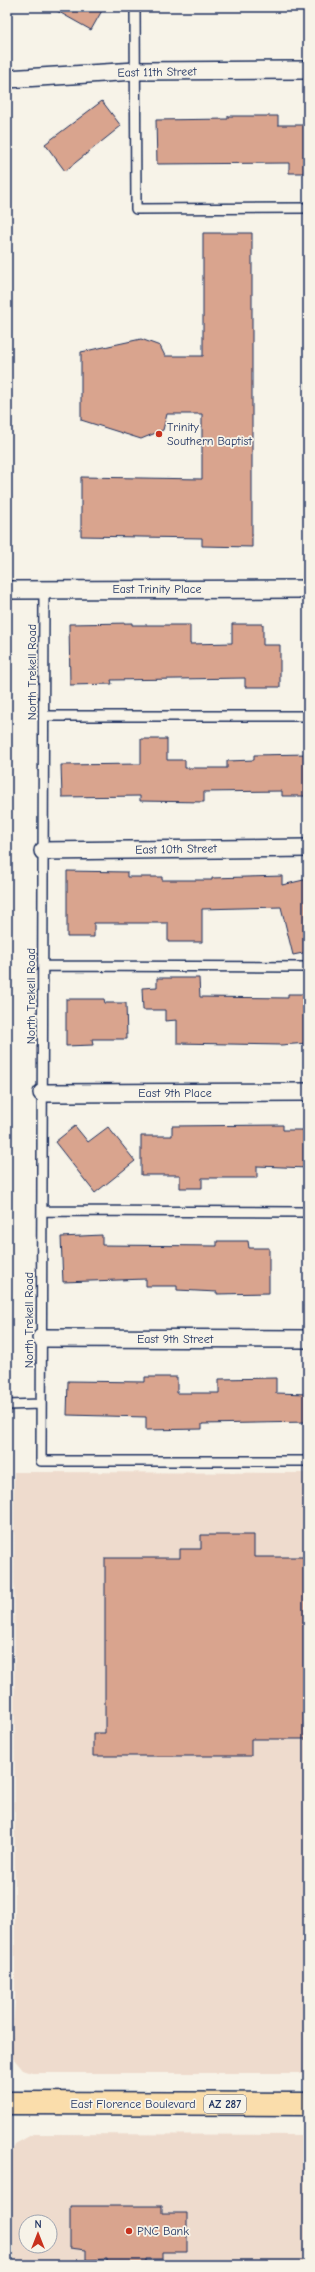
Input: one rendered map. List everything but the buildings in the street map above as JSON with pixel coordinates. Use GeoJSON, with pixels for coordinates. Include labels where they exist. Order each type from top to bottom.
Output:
{"type":"FeatureCollection","features":[{"type":"Feature","properties":{"kind":"main road","name":"East Florence Boulevard"},"geometry":{"type":"LineString","coordinates":[[7,2103],[308,2104]]}},
{"type":"Feature","properties":{"kind":"street","name":"East 11th Street"},"geometry":{"type":"LineString","coordinates":[[7,79],[136,71],[308,70]]}},
{"type":"Feature","properties":{"kind":"street","name":"East Trinity Place"},"geometry":{"type":"LineString","coordinates":[[7,590],[308,589]]}},
{"type":"Feature","properties":{"kind":"street","name":"East 10th Street"},"geometry":{"type":"LineString","coordinates":[[43,851],[308,848]]}},
{"type":"Feature","properties":{"kind":"street","name":"East 9th Place"},"geometry":{"type":"LineString","coordinates":[[42,1093],[308,1092]]}},
{"type":"Feature","properties":{"kind":"street","name":"East 9th Street"},"geometry":{"type":"LineString","coordinates":[[41,1338],[308,1339]]}},
{"type":"Feature","properties":{"kind":"lane"},"geometry":{"type":"LineString","coordinates":[[136,7],[136,209],[308,208]]}},
{"type":"Feature","properties":{"kind":"lane","name":"North Trekell Road"},"geometry":{"type":"LineString","coordinates":[[44,589],[40,1461],[308,1461]]}},
{"type":"Feature","properties":{"kind":"lane"},"geometry":{"type":"LineString","coordinates":[[44,716],[308,716]]}},
{"type":"Feature","properties":{"kind":"lane"},"geometry":{"type":"LineString","coordinates":[[43,966],[308,967]]}},
{"type":"Feature","properties":{"kind":"lane"},"geometry":{"type":"LineString","coordinates":[[42,1212],[308,1212]]}},
{"type":"Feature","properties":{"kind":"lane"},"geometry":{"type":"LineString","coordinates":[[7,1405],[41,1404]]}},
{"type":"Feature","properties":{"kind":"shaded area"},"geometry":{"type":"Polygon","coordinates":[[[14,1472],[308,1473],[308,2073],[32,2073],[23,2070],[13,2058],[11,2050],[15,2002],[14,1472]]]}},
{"type":"Feature","properties":{"kind":"shaded area"},"geometry":{"type":"Polygon","coordinates":[[[33,2134],[308,2135],[308,2265],[7,2265],[11,2155],[15,2144],[33,2134]]]}},
{"type":"Feature","properties":{"kind":"green space"},"geometry":{"type":"Polygon","coordinates":[[[308,207],[308,564],[307,523],[308,207]]]}},
{"type":"Feature","properties":{"kind":"place","name":"Trinity Southern Baptist"},"geometry":{"type":"Point","coordinates":[159,434]}},
{"type":"Feature","properties":{"kind":"place","name":"PNC Bank"},"geometry":{"type":"Point","coordinates":[129,2231]}}]}
